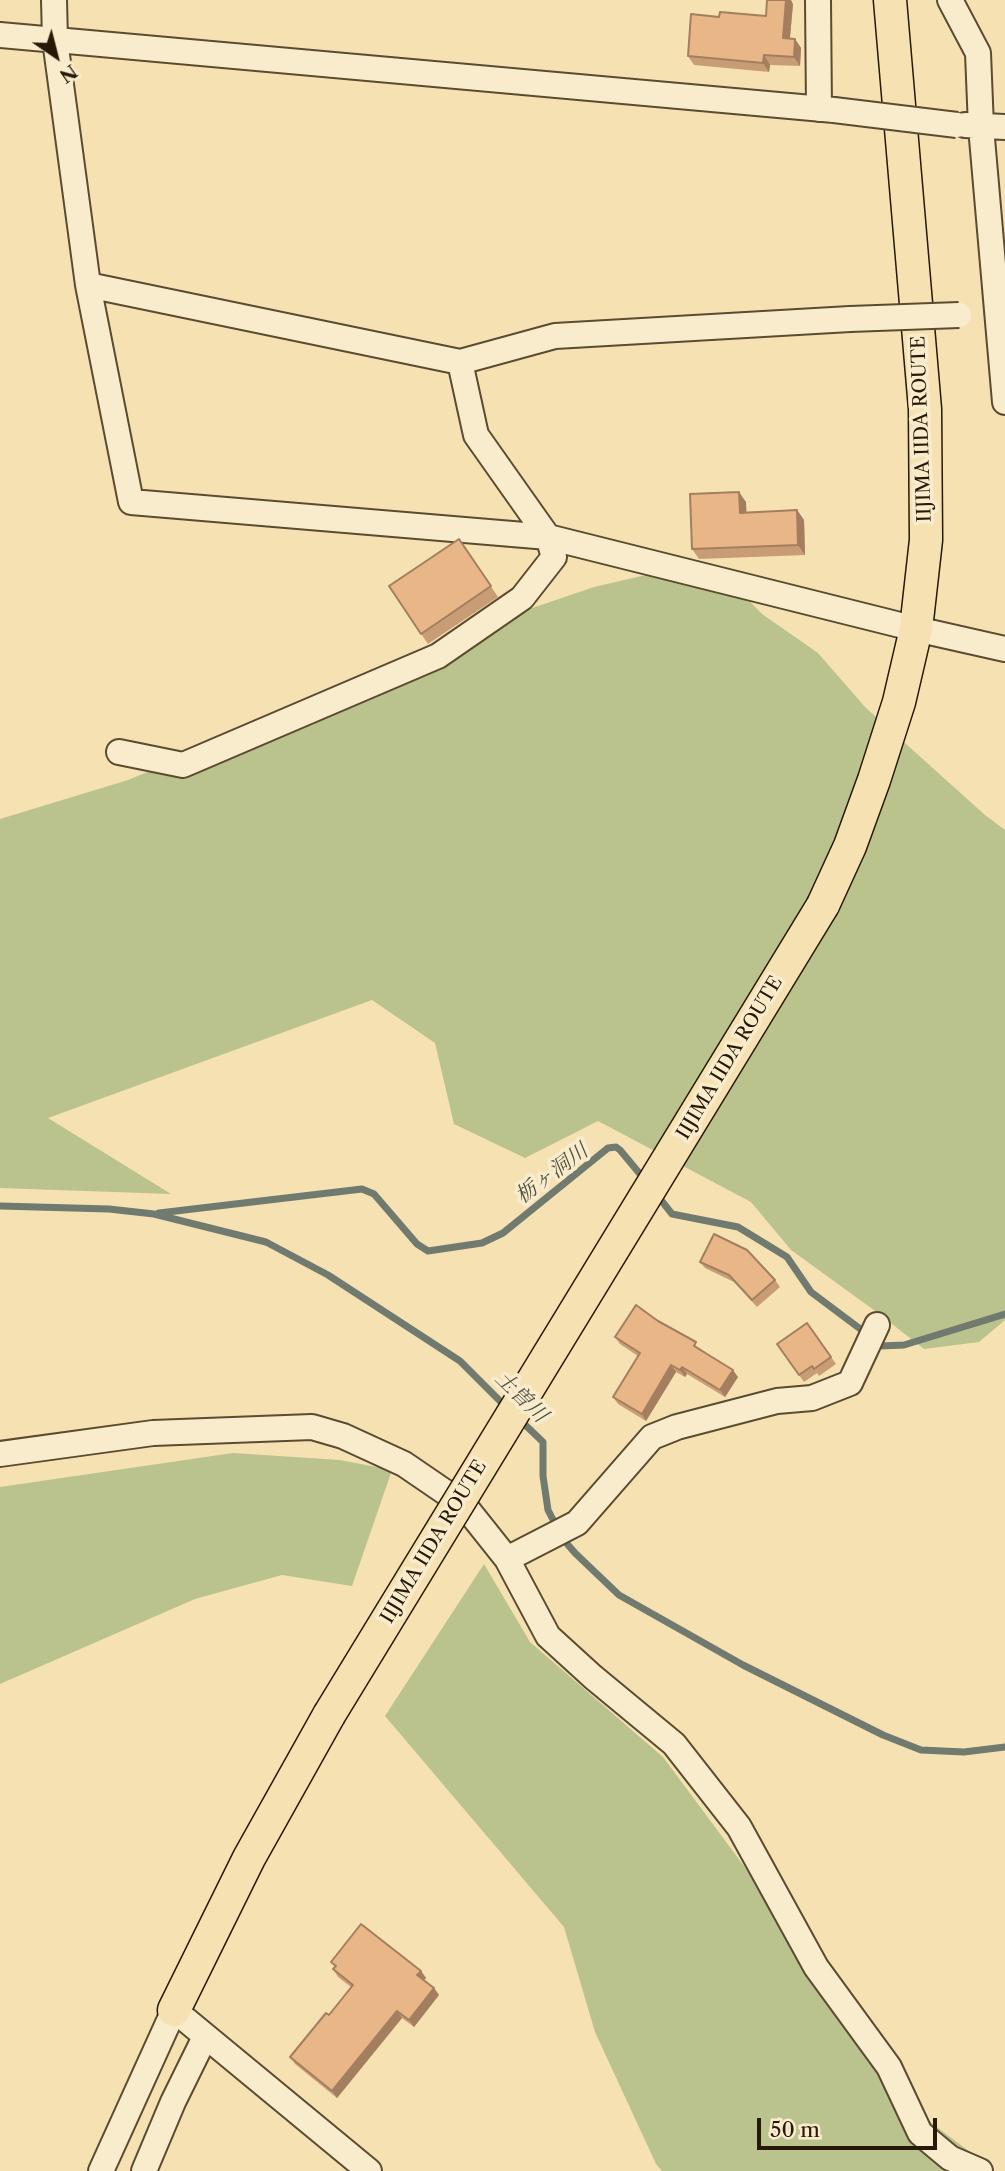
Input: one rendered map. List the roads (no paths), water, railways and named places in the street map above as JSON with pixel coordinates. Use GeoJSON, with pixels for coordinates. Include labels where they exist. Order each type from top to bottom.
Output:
{"type":"FeatureCollection","features":[{"type":"Feature","properties":{"kind":"main road","name":"IIJIMA IIDA ROUTE"},"geometry":{"type":"LineString","coordinates":[[174,2010],[249,1858],[328,1715],[823,905],[850,846],[874,780],[899,702],[916,629],[926,540],[925,409],[890,0]]}},
{"type":"Feature","properties":{"kind":"street"},"geometry":{"type":"LineString","coordinates":[[54,0],[55,40],[88,285],[131,502],[548,537],[1005,649]]}},
{"type":"Feature","properties":{"kind":"street"},"geometry":{"type":"LineString","coordinates":[[818,0],[827,110]]}},
{"type":"Feature","properties":{"kind":"street"},"geometry":{"type":"LineString","coordinates":[[950,0],[978,53],[981,126],[1005,401]]}},
{"type":"Feature","properties":{"kind":"street"},"geometry":{"type":"LineString","coordinates":[[0,34],[981,126]]}},
{"type":"Feature","properties":{"kind":"street"},"geometry":{"type":"LineString","coordinates":[[88,285],[460,362],[555,336],[850,319],[997,314]]}},
{"type":"Feature","properties":{"kind":"street"},"geometry":{"type":"LineString","coordinates":[[119,751],[183,765],[438,656],[522,598],[554,557],[548,537],[476,435],[460,362]]}},
{"type":"Feature","properties":{"kind":"street"},"geometry":{"type":"LineString","coordinates":[[507,1559],[578,1522],[652,1437],[677,1427],[777,1401],[812,1398],[850,1383],[873,1334]]}},
{"type":"Feature","properties":{"kind":"street"},"geometry":{"type":"LineString","coordinates":[[0,1454],[153,1433],[312,1427],[343,1436],[404,1464],[464,1505],[507,1559],[548,1636],[674,1744],[739,1827],[816,1967],[889,2067],[920,2133],[950,2158],[980,2171]]}},
{"type":"Feature","properties":{"kind":"street"},"geometry":{"type":"LineString","coordinates":[[101,2171],[174,2010],[369,2171]]}},
{"type":"Feature","properties":{"kind":"street"},"geometry":{"type":"LineString","coordinates":[[144,2171],[173,2102],[205,2037]]}},
{"type":"Feature","properties":{"kind":"waterway","name":"栃ヶ洞川"},"geometry":{"type":"LineString","coordinates":[[159,1213],[362,1189],[374,1194],[417,1244],[428,1251],[482,1243],[503,1233],[608,1148],[616,1147],[620,1150],[645,1180]]}},
{"type":"Feature","properties":{"kind":"waterway","name":"栃ヶ洞川"},"geometry":{"type":"LineString","coordinates":[[657,1195],[672,1214],[738,1227],[787,1257],[811,1292],[867,1334]]}},
{"type":"Feature","properties":{"kind":"waterway","name":"土曽川"},"geometry":{"type":"LineString","coordinates":[[0,1206],[109,1209],[154,1214],[266,1242],[328,1275],[460,1361],[506,1407]]}},
{"type":"Feature","properties":{"kind":"waterway","name":"栃ヶ洞川"},"geometry":{"type":"LineString","coordinates":[[875,1342],[880,1346],[904,1345],[1005,1314]]}},
{"type":"Feature","properties":{"kind":"waterway","name":"土曽川"},"geometry":{"type":"LineString","coordinates":[[520,1420],[543,1442],[543,1476],[548,1510],[563,1539],[619,1595],[743,1665],[883,1735],[921,1750],[964,1752],[1005,1747]]}}]}
